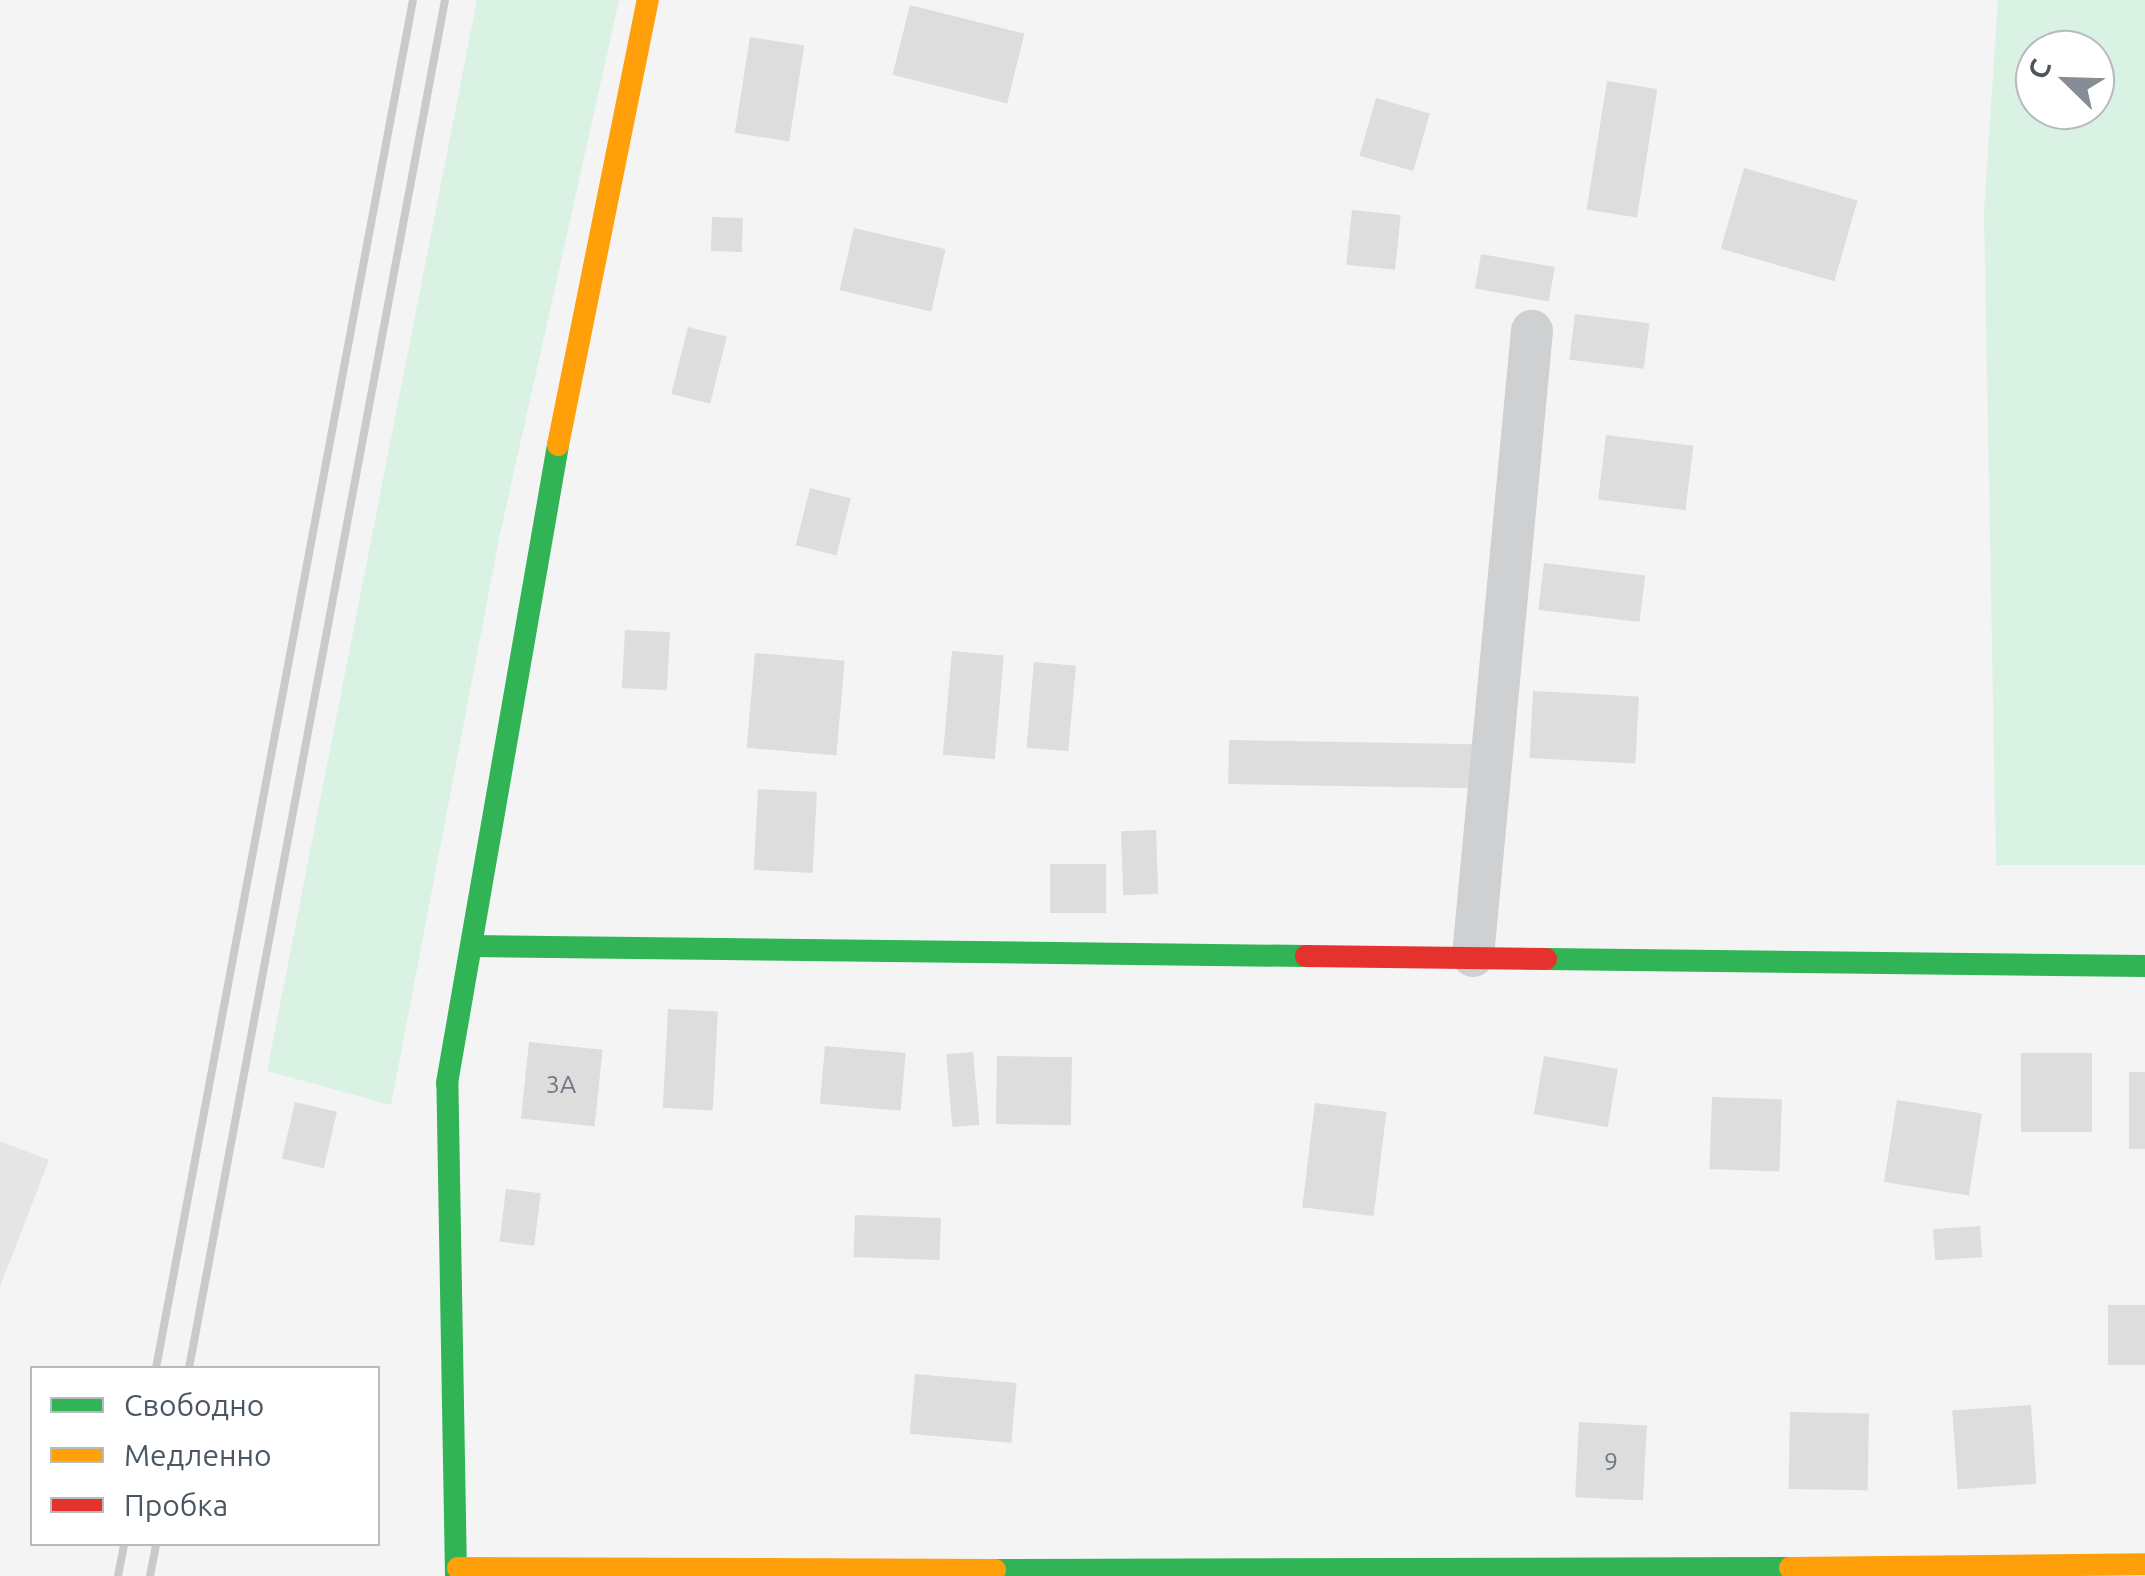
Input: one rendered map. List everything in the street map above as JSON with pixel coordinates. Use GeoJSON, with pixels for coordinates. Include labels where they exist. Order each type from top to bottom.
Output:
{"type":"FeatureCollection","features":[{"type":"Feature","properties":{"kind":"street"},"geometry":{"type":"LineString","coordinates":[[648,0],[563,415],[447,1083],[457,1572],[1390,1572],[2145,1564]]}},
{"type":"Feature","properties":{"kind":"street"},"geometry":{"type":"LineString","coordinates":[[1473,956],[1532,331]]}},
{"type":"Feature","properties":{"kind":"street"},"geometry":{"type":"LineString","coordinates":[[472,946],[2145,966]]}},
{"type":"Feature","properties":{"kind":"shaded area"},"geometry":{"type":"Polygon","coordinates":[[[0,1141],[49,1160],[0,1287],[0,1141]]]}},
{"type":"Feature","properties":{"kind":"green space"},"geometry":{"type":"Polygon","coordinates":[[[477,0],[619,0],[499,539],[391,1105],[267,1071],[477,0]]]}},
{"type":"Feature","properties":{"kind":"green space"},"geometry":{"type":"Polygon","coordinates":[[[1998,0],[2145,0],[2145,865],[1996,865],[1984,212],[1998,0]]]}},
{"type":"Feature","properties":{"kind":"building"},"geometry":{"type":"Polygon","coordinates":[[[910,5],[1024,34],[1007,103],[893,75],[910,5]]]}},
{"type":"Feature","properties":{"kind":"building"},"geometry":{"type":"Polygon","coordinates":[[[750,37],[804,46],[789,141],[735,133],[750,37]]]}},
{"type":"Feature","properties":{"kind":"building"},"geometry":{"type":"Polygon","coordinates":[[[1607,81],[1657,89],[1637,217],[1587,209],[1607,81]]]}},
{"type":"Feature","properties":{"kind":"building"},"geometry":{"type":"Polygon","coordinates":[[[1376,98],[1430,113],[1413,171],[1359,156],[1376,98]]]}},
{"type":"Feature","properties":{"kind":"building"},"geometry":{"type":"Polygon","coordinates":[[[1744,168],[1857,201],[1834,281],[1721,249],[1744,168]]]}},
{"type":"Feature","properties":{"kind":"building"},"geometry":{"type":"Polygon","coordinates":[[[1352,210],[1401,215],[1395,270],[1346,265],[1352,210]]]}},
{"type":"Feature","properties":{"kind":"building"},"geometry":{"type":"Polygon","coordinates":[[[712,217],[743,218],[742,252],[711,251],[712,217]]]}},
{"type":"Feature","properties":{"kind":"building"},"geometry":{"type":"Polygon","coordinates":[[[854,228],[946,249],[931,312],[840,290],[854,228]]]}},
{"type":"Feature","properties":{"kind":"building"},"geometry":{"type":"Polygon","coordinates":[[[1481,254],[1555,267],[1549,301],[1475,288],[1481,254]]]}},
{"type":"Feature","properties":{"kind":"building"},"geometry":{"type":"Polygon","coordinates":[[[1575,314],[1649,323],[1644,369],[1569,360],[1575,314]]]}},
{"type":"Feature","properties":{"kind":"building"},"geometry":{"type":"Polygon","coordinates":[[[688,327],[727,337],[710,404],[671,394],[688,327]]]}},
{"type":"Feature","properties":{"kind":"building"},"geometry":{"type":"Polygon","coordinates":[[[1606,435],[1693,446],[1685,510],[1598,500],[1606,435]]]}},
{"type":"Feature","properties":{"kind":"building"},"geometry":{"type":"Polygon","coordinates":[[[810,488],[851,498],[836,555],[796,545],[810,488]]]}},
{"type":"Feature","properties":{"kind":"building"},"geometry":{"type":"Polygon","coordinates":[[[1544,563],[1645,575],[1640,622],[1538,610],[1544,563]]]}},
{"type":"Feature","properties":{"kind":"building"},"geometry":{"type":"Polygon","coordinates":[[[625,630],[670,632],[667,690],[622,688],[625,630]]]}},
{"type":"Feature","properties":{"kind":"building"},"geometry":{"type":"Polygon","coordinates":[[[952,651],[1004,656],[995,759],[943,755],[952,651]]]}},
{"type":"Feature","properties":{"kind":"building"},"geometry":{"type":"Polygon","coordinates":[[[755,653],[845,661],[836,755],[747,748],[755,653]]]}},
{"type":"Feature","properties":{"kind":"building"},"geometry":{"type":"Polygon","coordinates":[[[1034,662],[1076,666],[1068,751],[1027,748],[1034,662]]]}},
{"type":"Feature","properties":{"kind":"building"},"geometry":{"type":"Polygon","coordinates":[[[1533,691],[1639,697],[1635,763],[1529,758],[1533,691]]]}},
{"type":"Feature","properties":{"kind":"building"},"geometry":{"type":"Polygon","coordinates":[[[1229,740],[1474,744],[1473,788],[1228,784],[1229,740]]]}},
{"type":"Feature","properties":{"kind":"building"},"geometry":{"type":"Polygon","coordinates":[[[758,789],[817,792],[813,873],[754,870],[758,789]]]}},
{"type":"Feature","properties":{"kind":"building"},"geometry":{"type":"Polygon","coordinates":[[[1156,830],[1158,894],[1123,895],[1121,831],[1156,830]]]}},
{"type":"Feature","properties":{"kind":"building"},"geometry":{"type":"Polygon","coordinates":[[[1050,864],[1106,864],[1106,913],[1050,913],[1050,864]]]}},
{"type":"Feature","properties":{"kind":"building"},"geometry":{"type":"Polygon","coordinates":[[[668,1009],[718,1012],[713,1110],[663,1108],[668,1009]]]}},
{"type":"Feature","properties":{"kind":"building"},"geometry":{"type":"Polygon","coordinates":[[[529,1042],[603,1050],[595,1126],[521,1119],[529,1042]]]}},
{"type":"Feature","properties":{"kind":"building"},"geometry":{"type":"Polygon","coordinates":[[[825,1046],[906,1053],[901,1111],[820,1104],[825,1046]]]}},
{"type":"Feature","properties":{"kind":"building"},"geometry":{"type":"Polygon","coordinates":[[[973,1052],[979,1125],[952,1127],[946,1054],[973,1052]]]}},
{"type":"Feature","properties":{"kind":"building"},"geometry":{"type":"Polygon","coordinates":[[[2021,1053],[2092,1053],[2092,1132],[2021,1132],[2021,1053]]]}},
{"type":"Feature","properties":{"kind":"building"},"geometry":{"type":"Polygon","coordinates":[[[997,1056],[1072,1057],[1071,1125],[996,1124],[997,1056]]]}},
{"type":"Feature","properties":{"kind":"building"},"geometry":{"type":"Polygon","coordinates":[[[1544,1056],[1618,1069],[1608,1127],[1534,1114],[1544,1056]]]}},
{"type":"Feature","properties":{"kind":"building"},"geometry":{"type":"Polygon","coordinates":[[[2129,1072],[2145,1072],[2145,1149],[2129,1149],[2129,1072]]]}},
{"type":"Feature","properties":{"kind":"building"},"geometry":{"type":"Polygon","coordinates":[[[1712,1097],[1782,1099],[1779,1171],[1709,1169],[1712,1097]]]}},
{"type":"Feature","properties":{"kind":"building"},"geometry":{"type":"Polygon","coordinates":[[[1897,1100],[1982,1113],[1969,1195],[1884,1182],[1897,1100]]]}},
{"type":"Feature","properties":{"kind":"building"},"geometry":{"type":"Polygon","coordinates":[[[295,1102],[337,1112],[324,1168],[282,1159],[295,1102]]]}},
{"type":"Feature","properties":{"kind":"building"},"geometry":{"type":"Polygon","coordinates":[[[1315,1103],[1386,1112],[1374,1216],[1302,1207],[1315,1103]]]}},
{"type":"Feature","properties":{"kind":"building"},"geometry":{"type":"Polygon","coordinates":[[[506,1189],[541,1193],[534,1246],[500,1242],[506,1189]]]}},
{"type":"Feature","properties":{"kind":"building"},"geometry":{"type":"Polygon","coordinates":[[[855,1215],[941,1218],[939,1260],[854,1257],[855,1215]]]}},
{"type":"Feature","properties":{"kind":"building"},"geometry":{"type":"Polygon","coordinates":[[[1980,1226],[1982,1257],[1935,1260],[1933,1229],[1980,1226]]]}},
{"type":"Feature","properties":{"kind":"building"},"geometry":{"type":"Polygon","coordinates":[[[2108,1305],[2145,1305],[2145,1365],[2108,1365],[2108,1305]]]}},
{"type":"Feature","properties":{"kind":"building"},"geometry":{"type":"Polygon","coordinates":[[[915,1374],[1017,1383],[1011,1443],[910,1434],[915,1374]]]}},
{"type":"Feature","properties":{"kind":"building"},"geometry":{"type":"Polygon","coordinates":[[[2031,1405],[2037,1484],[1958,1489],[1952,1411],[2031,1405]]]}},
{"type":"Feature","properties":{"kind":"building"},"geometry":{"type":"Polygon","coordinates":[[[1790,1412],[1869,1413],[1868,1490],[1789,1489],[1790,1412]]]}},
{"type":"Feature","properties":{"kind":"building"},"geometry":{"type":"Polygon","coordinates":[[[1579,1422],[1647,1426],[1643,1500],[1575,1497],[1579,1422]]]}},
{"type":"Feature","properties":{"kind":"railway"},"geometry":{"type":"LineString","coordinates":[[156,1366],[413,0]]}},
{"type":"Feature","properties":{"kind":"railway"},"geometry":{"type":"LineString","coordinates":[[189,1366],[445,0]]}},
{"type":"Feature","properties":{"kind":"railway"},"geometry":{"type":"LineString","coordinates":[[118,1576],[124,1546]]}},
{"type":"Feature","properties":{"kind":"railway"},"geometry":{"type":"LineString","coordinates":[[150,1576],[156,1546]]}},
{"type":"Feature","properties":{"kind":"traffic: fast"},"geometry":{"type":"LineString","coordinates":[[456,1576],[447,1083],[558,445]]}},
{"type":"Feature","properties":{"kind":"traffic: fast"},"geometry":{"type":"LineString","coordinates":[[472,946],[1306,956]]}},
{"type":"Feature","properties":{"kind":"traffic: fast"},"geometry":{"type":"LineString","coordinates":[[1546,959],[2145,966]]}},
{"type":"Feature","properties":{"kind":"traffic: fast"},"geometry":{"type":"LineString","coordinates":[[995,1570],[1790,1568]]}},
{"type":"Feature","properties":{"kind":"traffic: slow"},"geometry":{"type":"LineString","coordinates":[[558,445],[648,0]]}},
{"type":"Feature","properties":{"kind":"traffic: slow"},"geometry":{"type":"LineString","coordinates":[[1790,1568],[2145,1564]]}},
{"type":"Feature","properties":{"kind":"traffic: slow"},"geometry":{"type":"LineString","coordinates":[[458,1568],[995,1570]]}},
{"type":"Feature","properties":{"kind":"traffic: jam"},"geometry":{"type":"LineString","coordinates":[[1306,956],[1546,959]]}}]}
